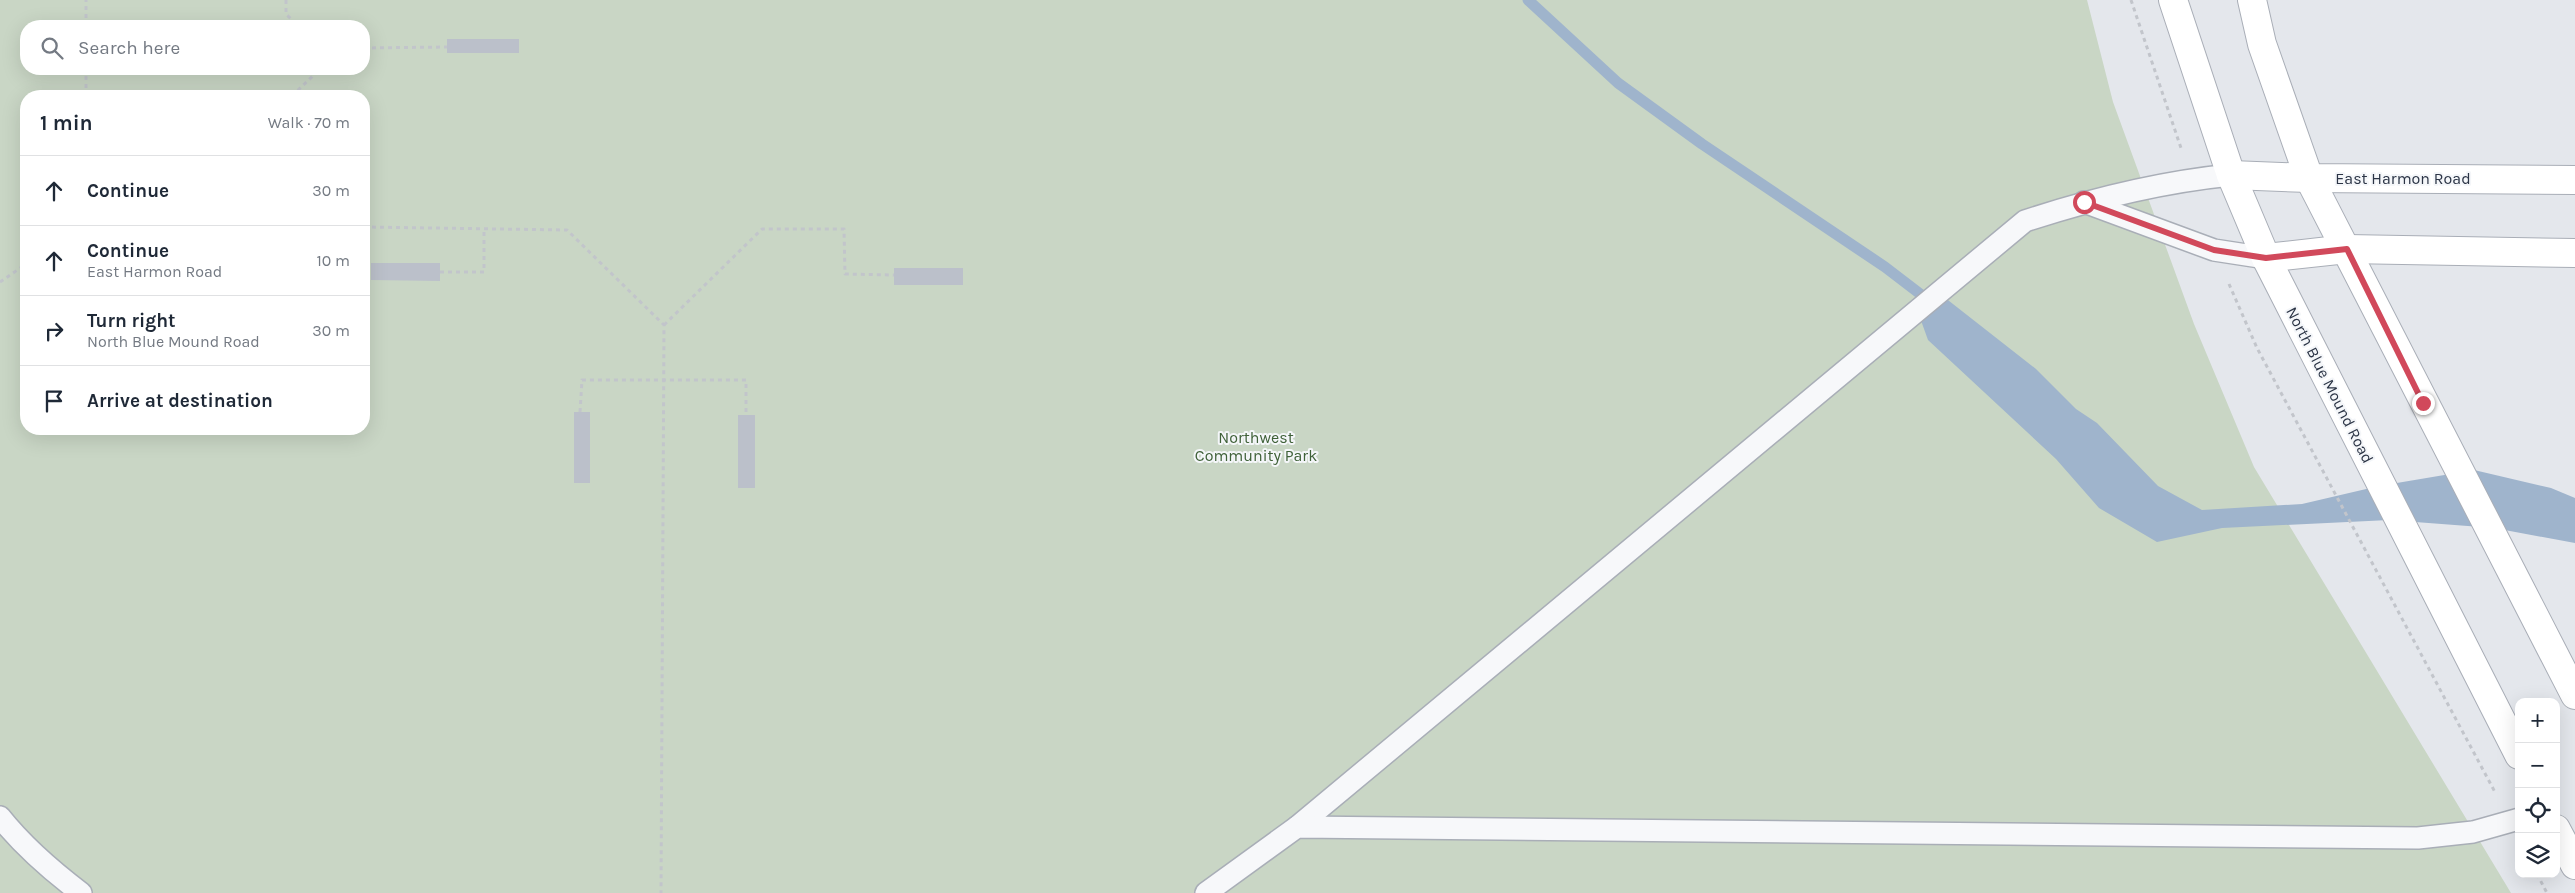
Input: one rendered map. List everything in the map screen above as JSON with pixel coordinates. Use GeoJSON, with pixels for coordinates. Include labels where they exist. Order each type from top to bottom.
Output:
{"type":"FeatureCollection","features":[{"type":"Feature","properties":{"kind":"main road","name":"North Blue Mound Road"},"geometry":{"type":"LineString","coordinates":[[2173,0],[2231,175],[2266,258],[2515,747]]}},
{"type":"Feature","properties":{"kind":"main road"},"geometry":{"type":"LineString","coordinates":[[2252,0],[2262,44],[2309,178],[2575,696]]}},
{"type":"Feature","properties":{"kind":"main road","name":"East Harmon Road"},"geometry":{"type":"LineString","coordinates":[[2231,175],[2309,178],[2575,180]]}},
{"type":"Feature","properties":{"kind":"main road"},"geometry":{"type":"LineString","coordinates":[[2266,258],[2347,249],[2575,253]]}},
{"type":"Feature","properties":{"kind":"main road"},"geometry":{"type":"LineString","coordinates":[[2559,833],[2575,865]]}},
{"type":"Feature","properties":{"kind":"lane"},"geometry":{"type":"LineString","coordinates":[[1206,893],[1297,827],[2025,221],[2084,202],[2191,179],[2231,175]]}},
{"type":"Feature","properties":{"kind":"lane"},"geometry":{"type":"LineString","coordinates":[[2084,202],[2214,250],[2266,258]]}},
{"type":"Feature","properties":{"kind":"lane"},"geometry":{"type":"LineString","coordinates":[[0,817],[20,840],[81,893]]}},
{"type":"Feature","properties":{"kind":"lane"},"geometry":{"type":"LineString","coordinates":[[1297,827],[2418,838],[2473,832],[2514,820]]}},
{"type":"Feature","properties":{"kind":"path"},"geometry":{"type":"LineString","coordinates":[[86,0],[86,20]]}},
{"type":"Feature","properties":{"kind":"path"},"geometry":{"type":"LineString","coordinates":[[286,0],[286,14],[292,20]]}},
{"type":"Feature","properties":{"kind":"path"},"geometry":{"type":"LineString","coordinates":[[370,48],[447,47]]}},
{"type":"Feature","properties":{"kind":"path"},"geometry":{"type":"LineString","coordinates":[[86,75],[86,90]]}},
{"type":"Feature","properties":{"kind":"path"},"geometry":{"type":"LineString","coordinates":[[298,90],[314,75]]}},
{"type":"Feature","properties":{"kind":"path"},"geometry":{"type":"LineString","coordinates":[[370,227],[567,230],[664,325]]}},
{"type":"Feature","properties":{"kind":"path"},"geometry":{"type":"LineString","coordinates":[[440,272],[484,272],[484,229]]}},
{"type":"Feature","properties":{"kind":"path"},"geometry":{"type":"LineString","coordinates":[[661,893],[664,325],[762,229],[844,229],[845,274],[894,275]]}},
{"type":"Feature","properties":{"kind":"path"},"geometry":{"type":"LineString","coordinates":[[0,282],[20,268]]}},
{"type":"Feature","properties":{"kind":"path"},"geometry":{"type":"LineString","coordinates":[[580,412],[582,380],[746,380],[746,415]]}},
{"type":"Feature","properties":{"kind":"path"},"geometry":{"type":"LineString","coordinates":[[2309,446],[2441,690],[2514,820]]}},
{"type":"Feature","properties":{"kind":"path"},"geometry":{"type":"LineString","coordinates":[[2539,878],[2547,893]]}},
{"type":"Feature","properties":{"kind":"green space","name":"Northwest Community Park"},"geometry":{"type":"Polygon","coordinates":[[[0,0],[2087,0],[2113,102],[2194,324],[2254,467],[2511,893],[0,893],[0,0]]]}},
{"type":"Feature","properties":{"kind":"water"},"geometry":{"type":"Polygon","coordinates":[[[1930,286],[2036,369],[2076,409],[2097,423],[2158,486],[2202,510],[2302,504],[2379,486],[2474,470],[2551,488],[2575,498],[2575,543],[2494,528],[2389,520],[2222,528],[2157,542],[2099,508],[2056,459],[1928,340],[1914,301],[1930,286]]]}},
{"type":"Feature","properties":{"kind":"building"},"geometry":{"type":"Polygon","coordinates":[[[447,39],[519,39],[519,53],[447,53],[447,39]]]}},
{"type":"Feature","properties":{"kind":"building"},"geometry":{"type":"Polygon","coordinates":[[[371,263],[440,263],[440,281],[371,280],[371,263]]]}},
{"type":"Feature","properties":{"kind":"building"},"geometry":{"type":"Polygon","coordinates":[[[894,268],[963,268],[963,285],[894,285],[894,268]]]}},
{"type":"Feature","properties":{"kind":"building"},"geometry":{"type":"Polygon","coordinates":[[[574,412],[590,412],[590,483],[574,483],[574,412]]]}},
{"type":"Feature","properties":{"kind":"building"},"geometry":{"type":"Polygon","coordinates":[[[738,415],[755,415],[755,488],[738,488],[738,415]]]}},
{"type":"Feature","properties":{"kind":"waterway"},"geometry":{"type":"LineString","coordinates":[[1528,0],[1618,83],[1702,144],[1885,267],[1932,303]]}},
{"type":"Feature","properties":{"kind":"route"},"geometry":{"type":"LineString","coordinates":[[2084,202],[2214,250],[2266,258],[2347,249],[2423,403]]}}]}
